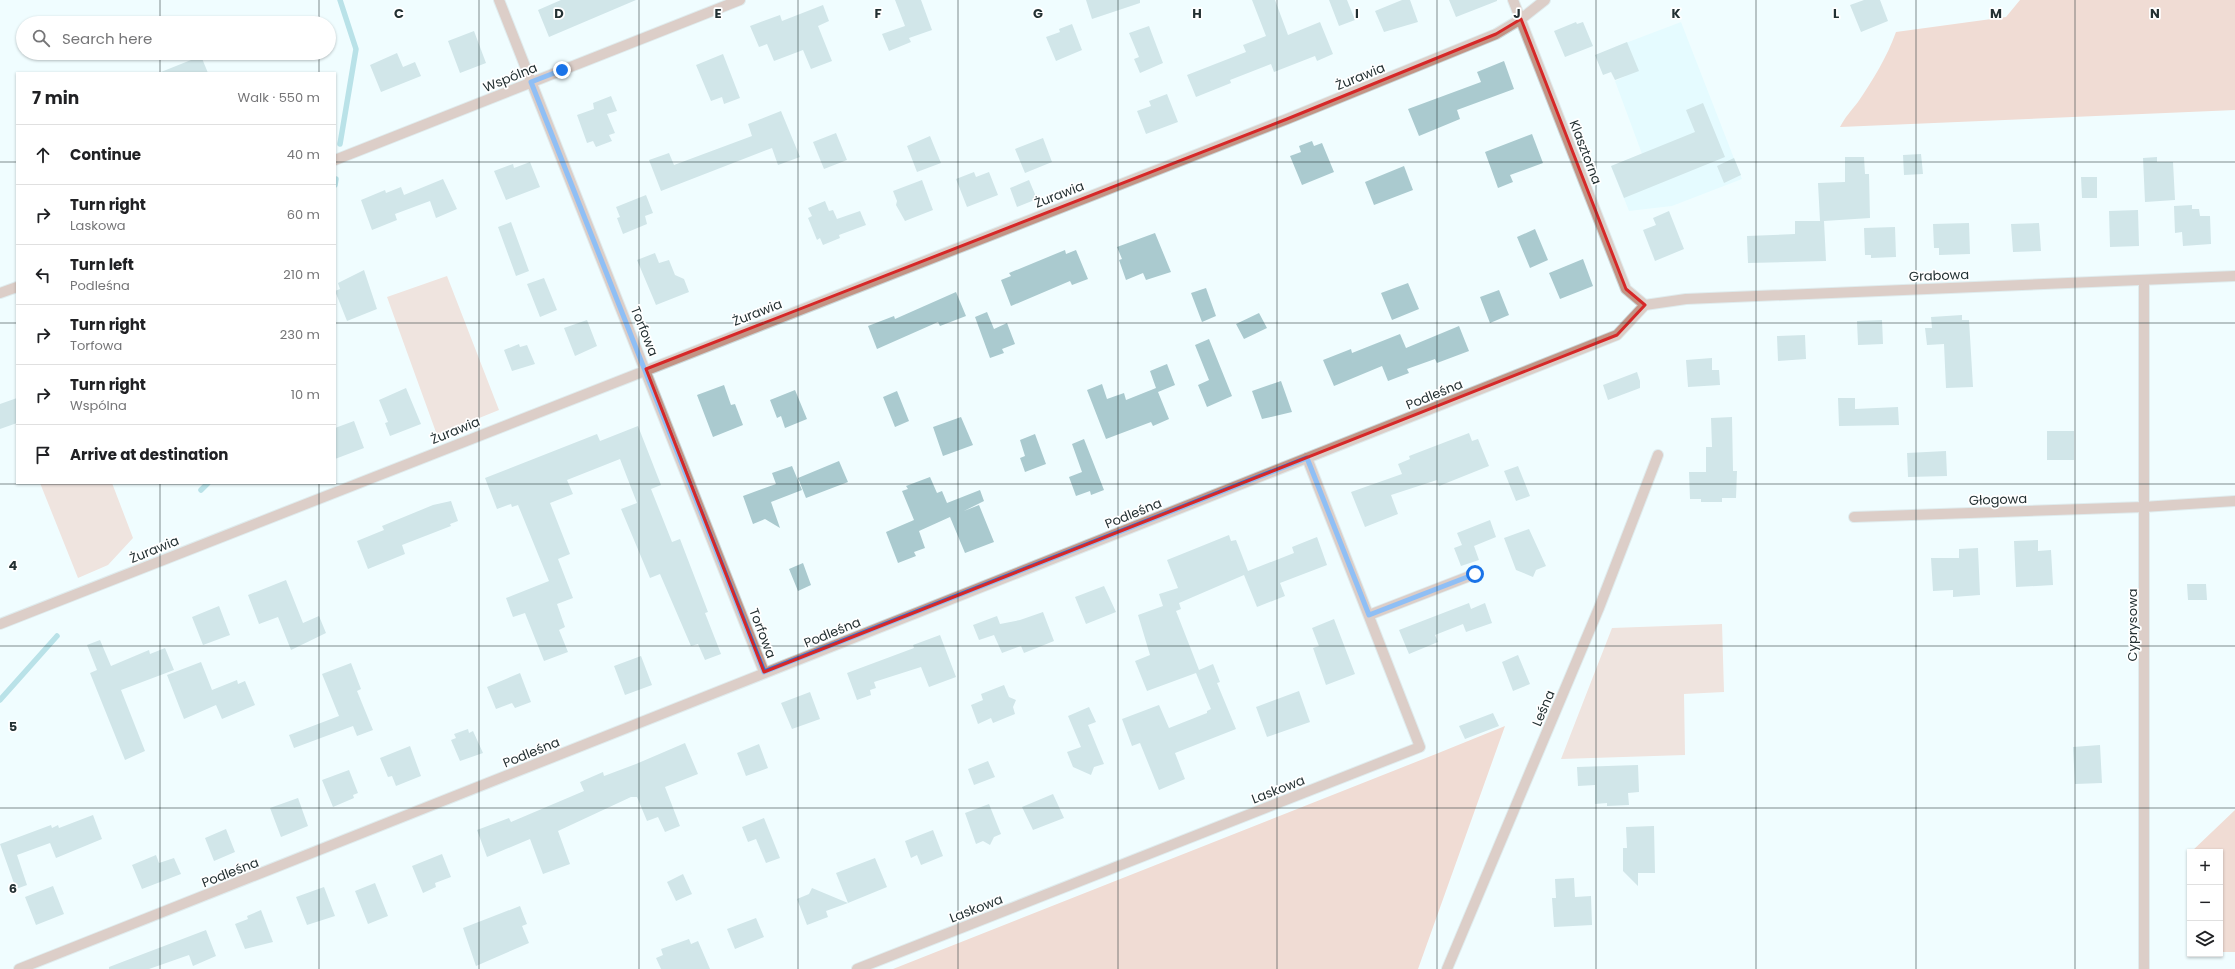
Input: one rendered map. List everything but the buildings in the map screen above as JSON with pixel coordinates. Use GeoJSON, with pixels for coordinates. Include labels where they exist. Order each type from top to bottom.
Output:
{"type":"FeatureCollection","features":[{"type":"Feature","properties":{"kind":"street","name":"Torfowa"},"geometry":{"type":"LineString","coordinates":[[499,0],[646,369],[764,672]]}},
{"type":"Feature","properties":{"kind":"street","name":"Wspólna"},"geometry":{"type":"LineString","coordinates":[[336,160],[740,0]]}},
{"type":"Feature","properties":{"kind":"street","name":"Klasztorna"},"geometry":{"type":"LineString","coordinates":[[1513,0],[1626,289],[1645,305]]}},
{"type":"Feature","properties":{"kind":"street","name":"Żurawia"},"geometry":{"type":"LineString","coordinates":[[0,624],[646,369],[1287,119],[1496,34],[1521,19],[1545,0]]}},
{"type":"Feature","properties":{"kind":"street","name":"Grabowa"},"geometry":{"type":"LineString","coordinates":[[1645,305],[1686,298],[2235,276]]}},
{"type":"Feature","properties":{"kind":"street","name":"Cyprysowa"},"geometry":{"type":"LineString","coordinates":[[2144,280],[2144,969]]}},
{"type":"Feature","properties":{"kind":"street"},"geometry":{"type":"LineString","coordinates":[[0,293],[16,287]]}},
{"type":"Feature","properties":{"kind":"street","name":"Podleśna"},"geometry":{"type":"LineString","coordinates":[[18,969],[1617,335],[1645,305]]}},
{"type":"Feature","properties":{"kind":"street","name":"Leśna"},"geometry":{"type":"LineString","coordinates":[[1447,969],[1599,608],[1658,455]]}},
{"type":"Feature","properties":{"kind":"street","name":"Laskowa"},"geometry":{"type":"LineString","coordinates":[[857,969],[1420,747],[1307,458]]}},
{"type":"Feature","properties":{"kind":"street","name":"Głogowa"},"geometry":{"type":"LineString","coordinates":[[1854,517],[2143,507],[2235,501]]}},
{"type":"Feature","properties":{"kind":"street"},"geometry":{"type":"LineString","coordinates":[[1369,615],[1475,574]]}},
{"type":"Feature","properties":{"kind":"highlighted area"},"geometry":{"type":"Polygon","coordinates":[[[1521,19],[1626,289],[1645,305],[1617,335],[764,672],[646,369],[1287,119],[1496,34],[1521,19]]]}},
{"type":"Feature","properties":{"kind":"shaded area"},"geometry":{"type":"Polygon","coordinates":[[[2020,0],[2235,0],[2235,110],[1840,127],[1874,77],[1896,32],[2006,17],[2020,0]]]}},
{"type":"Feature","properties":{"kind":"shaded area"},"geometry":{"type":"Polygon","coordinates":[[[1681,22],[1742,179],[1672,206],[1629,211],[1611,166],[1642,154],[1615,81],[1626,76],[1615,47],[1681,22]]]}},
{"type":"Feature","properties":{"kind":"shaded area"},"geometry":{"type":"Polygon","coordinates":[[[447,276],[499,410],[437,435],[387,297],[447,276]]]}},
{"type":"Feature","properties":{"kind":"shaded area"},"geometry":{"type":"Polygon","coordinates":[[[40,484],[112,484],[133,538],[108,565],[78,578],[40,484]]]}},
{"type":"Feature","properties":{"kind":"shaded area"},"geometry":{"type":"Polygon","coordinates":[[[1722,624],[1724,692],[1684,694],[1685,755],[1561,759],[1612,628],[1722,624]]]}},
{"type":"Feature","properties":{"kind":"shaded area"},"geometry":{"type":"Polygon","coordinates":[[[1505,726],[1418,969],[893,969],[1436,754],[1505,726]]]}},
{"type":"Feature","properties":{"kind":"shaded area"},"geometry":{"type":"Polygon","coordinates":[[[2235,810],[2235,952],[2223,952],[2223,849],[2194,849],[2235,810]]]}},
{"type":"Feature","properties":{"kind":"waterway"},"geometry":{"type":"LineString","coordinates":[[340,0],[356,49],[340,144]]}},
{"type":"Feature","properties":{"kind":"waterway"},"geometry":{"type":"LineString","coordinates":[[201,490],[207,484]]}},
{"type":"Feature","properties":{"kind":"waterway"},"geometry":{"type":"LineString","coordinates":[[0,700],[57,636]]}},
{"type":"Feature","properties":{"kind":"route"},"geometry":{"type":"LineString","coordinates":[[562,70],[531,82],[646,369],[764,672],[1307,458],[1369,615],[1475,574]]}}]}
